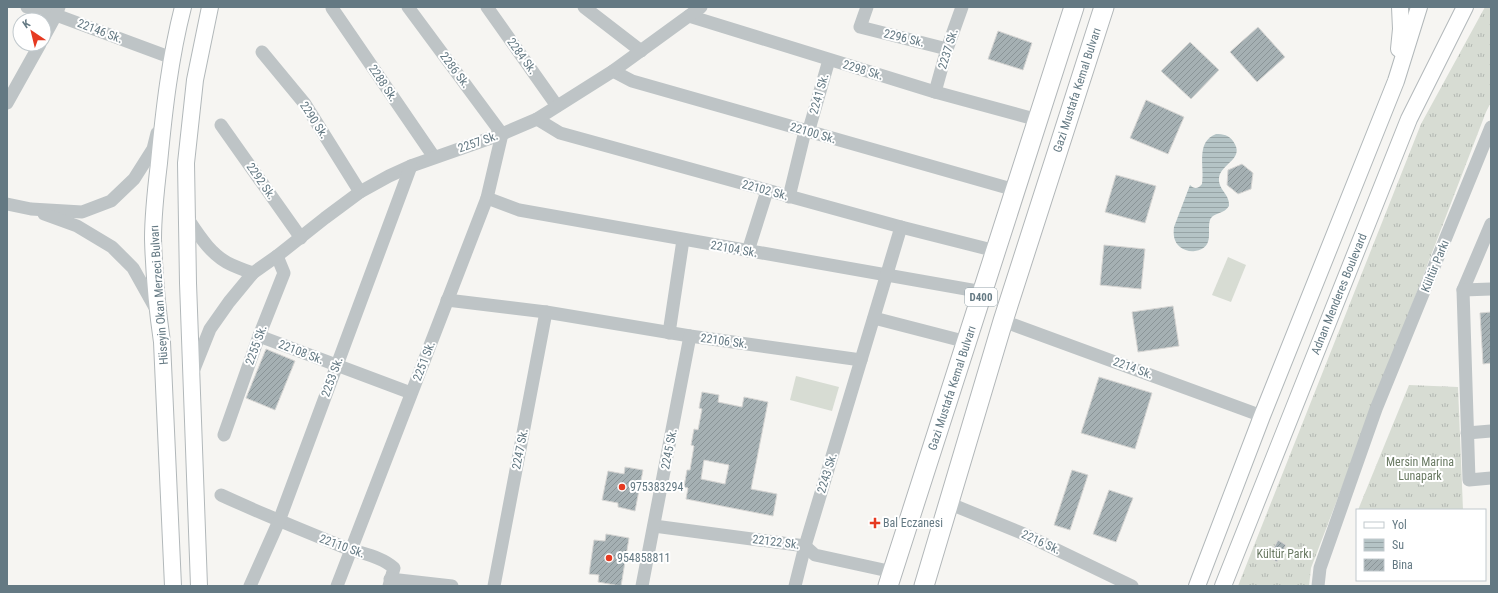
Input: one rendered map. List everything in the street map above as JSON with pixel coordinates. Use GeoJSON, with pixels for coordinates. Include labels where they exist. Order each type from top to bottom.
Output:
{"type":"FeatureCollection","features":[{"type":"Feature","properties":{"kind":"highway","name":"Gazi Mustafa Kemal Bulvarı"},"geometry":{"type":"LineString","coordinates":[[891,579],[1074,7]]}},
{"type":"Feature","properties":{"kind":"highway","name":"Gazi Mustafa Kemal Bulvarı"},"geometry":{"type":"LineString","coordinates":[[924,586],[1003,320],[1104,7]]}},
{"type":"Feature","properties":{"kind":"main road","name":"Hüseyin Okan Merzeci Bulvarı"},"geometry":{"type":"LineString","coordinates":[[173,586],[162,342],[158,313],[153,238],[154,209],[164,111],[172,58],[184,7]]}},
{"type":"Feature","properties":{"kind":"main road"},"geometry":{"type":"LineString","coordinates":[[200,586],[191,377],[186,216],[186,163],[195,80],[210,7]]}},
{"type":"Feature","properties":{"kind":"main road"},"geometry":{"type":"LineString","coordinates":[[1396,80],[1401,29],[1400,7]]}},
{"type":"Feature","properties":{"kind":"main road"},"geometry":{"type":"LineString","coordinates":[[1197,586],[1262,416],[1396,80],[1419,7]]}},
{"type":"Feature","properties":{"kind":"main road","name":"Adnan Menderes Boulevard"},"geometry":{"type":"LineString","coordinates":[[1223,586],[1409,120],[1465,7]]}},
{"type":"Feature","properties":{"kind":"street","name":"22146 Sk."},"geometry":{"type":"LineString","coordinates":[[27,7],[58,11],[172,58]]}},
{"type":"Feature","properties":{"kind":"street","name":"2286 Sk."},"geometry":{"type":"LineString","coordinates":[[408,7],[502,134]]}},
{"type":"Feature","properties":{"kind":"street","name":"2284 Sk."},"geometry":{"type":"LineString","coordinates":[[487,7],[557,106]]}},
{"type":"Feature","properties":{"kind":"street"},"geometry":{"type":"LineString","coordinates":[[584,7],[641,51]]}},
{"type":"Feature","properties":{"kind":"street","name":"2296 Sk."},"geometry":{"type":"LineString","coordinates":[[867,7],[860,27],[947,49]]}},
{"type":"Feature","properties":{"kind":"street","name":"2237 Sk."},"geometry":{"type":"LineString","coordinates":[[936,92],[947,49],[962,7]]}},
{"type":"Feature","properties":{"kind":"street","name":"2288 Sk."},"geometry":{"type":"LineString","coordinates":[[332,8],[434,157]]}},
{"type":"Feature","properties":{"kind":"street","name":"2257 Sk."},"geometry":{"type":"LineString","coordinates":[[191,377],[210,329],[229,302],[253,273],[360,192],[411,166],[502,134],[538,119],[613,71],[694,10]]}},
{"type":"Feature","properties":{"kind":"street","name":"2298 Sk."},"geometry":{"type":"LineString","coordinates":[[694,10],[829,60],[936,92],[1038,120]]}},
{"type":"Feature","properties":{"kind":"street"},"geometry":{"type":"LineString","coordinates":[[52,22],[58,11]]}},
{"type":"Feature","properties":{"kind":"street"},"geometry":{"type":"LineString","coordinates":[[7,103],[36,52]]}},
{"type":"Feature","properties":{"kind":"street","name":"2290 Sk."},"geometry":{"type":"LineString","coordinates":[[262,52],[305,104],[360,192]]}},
{"type":"Feature","properties":{"kind":"street","name":"2241 Sk."},"geometry":{"type":"LineString","coordinates":[[789,197],[805,131],[810,126],[829,60]]}},
{"type":"Feature","properties":{"kind":"street","name":"22100 Sk."},"geometry":{"type":"LineString","coordinates":[[613,71],[632,81],[1015,190]]}},
{"type":"Feature","properties":{"kind":"street"},"geometry":{"type":"LineString","coordinates":[[7,204],[31,209],[82,212],[111,201],[134,179],[153,149],[164,111]]}},
{"type":"Feature","properties":{"kind":"street","name":"22102 Sk."},"geometry":{"type":"LineString","coordinates":[[538,119],[560,133],[789,197],[996,251]]}},
{"type":"Feature","properties":{"kind":"street","name":"2292 Sk."},"geometry":{"type":"LineString","coordinates":[[221,125],[301,238]]}},
{"type":"Feature","properties":{"kind":"street","name":"Kültür Parkı"},"geometry":{"type":"LineString","coordinates":[[1318,586],[1320,568],[1376,409],[1491,127]]}},
{"type":"Feature","properties":{"kind":"street","name":"2251 Sk."},"geometry":{"type":"LineString","coordinates":[[337,586],[486,198],[502,134]]}},
{"type":"Feature","properties":{"kind":"street","name":"2253 Sk."},"geometry":{"type":"LineString","coordinates":[[250,586],[279,521],[411,166]]}},
{"type":"Feature","properties":{"kind":"street"},"geometry":{"type":"LineString","coordinates":[[748,251],[767,191]]}},
{"type":"Feature","properties":{"kind":"street","name":"22104 Sk."},"geometry":{"type":"LineString","coordinates":[[486,198],[520,210],[983,292]]}},
{"type":"Feature","properties":{"kind":"street"},"geometry":{"type":"LineString","coordinates":[[31,209],[77,226],[112,247],[133,268],[158,313]]}},
{"type":"Feature","properties":{"kind":"street"},"geometry":{"type":"LineString","coordinates":[[186,216],[201,240],[216,254],[231,265],[253,273]]}},
{"type":"Feature","properties":{"kind":"street"},"geometry":{"type":"LineString","coordinates":[[1491,224],[1463,290],[1469,480],[1491,478]]}},
{"type":"Feature","properties":{"kind":"street"},"geometry":{"type":"LineString","coordinates":[[862,360],[900,227]]}},
{"type":"Feature","properties":{"kind":"street"},"geometry":{"type":"LineString","coordinates":[[669,333],[683,240]]}},
{"type":"Feature","properties":{"kind":"street","name":"2255 Sk."},"geometry":{"type":"LineString","coordinates":[[224,435],[259,336],[284,273],[277,256]]}},
{"type":"Feature","properties":{"kind":"street"},"geometry":{"type":"LineString","coordinates":[[1463,290],[1491,289]]}},
{"type":"Feature","properties":{"kind":"street","name":"22106 Sk."},"geometry":{"type":"LineString","coordinates":[[447,300],[546,312],[669,333],[862,360]]}},
{"type":"Feature","properties":{"kind":"street","name":"2247 Sk."},"geometry":{"type":"LineString","coordinates":[[494,586],[546,312]]}},
{"type":"Feature","properties":{"kind":"street"},"geometry":{"type":"LineString","coordinates":[[874,318],[967,342]]}},
{"type":"Feature","properties":{"kind":"street","name":"2214 Sk."},"geometry":{"type":"LineString","coordinates":[[1003,320],[1262,416]]}},
{"type":"Feature","properties":{"kind":"street","name":"22108 Sk."},"geometry":{"type":"LineString","coordinates":[[259,336],[411,393]]}},
{"type":"Feature","properties":{"kind":"street","name":"2245 Sk."},"geometry":{"type":"LineString","coordinates":[[642,586],[690,336]]}},
{"type":"Feature","properties":{"kind":"street","name":"2243 Sk."},"geometry":{"type":"LineString","coordinates":[[795,586],[805,546],[862,360]]}},
{"type":"Feature","properties":{"kind":"street"},"geometry":{"type":"LineString","coordinates":[[1468,433],[1491,431]]}},
{"type":"Feature","properties":{"kind":"street","name":"22110 Sk."},"geometry":{"type":"LineString","coordinates":[[221,495],[279,521],[351,550],[387,561],[394,568],[389,583],[452,586]]}},
{"type":"Feature","properties":{"kind":"street","name":"2216 Sk."},"geometry":{"type":"LineString","coordinates":[[948,503],[1024,534],[1132,586]]}},
{"type":"Feature","properties":{"kind":"street","name":"22122 Sk."},"geometry":{"type":"LineString","coordinates":[[654,526],[805,546],[815,554],[891,579]]}},
{"type":"Feature","properties":{"kind":"green space","name":"Kültür Parkı"},"geometry":{"type":"Polygon","coordinates":[[[1485,7],[1491,7],[1491,102],[1311,568],[1309,586],[1238,586],[1421,124],[1485,7]]]}},
{"type":"Feature","properties":{"kind":"green space"},"geometry":{"type":"Polygon","coordinates":[[[1228,257],[1246,265],[1231,302],[1212,295],[1228,257]]]}},
{"type":"Feature","properties":{"kind":"green space"},"geometry":{"type":"Polygon","coordinates":[[[796,376],[839,387],[832,411],[790,400],[796,376]]]}},
{"type":"Feature","properties":{"kind":"green space","name":"Mersin Marina Lunapark"},"geometry":{"type":"Polygon","coordinates":[[[1409,385],[1458,387],[1463,509],[1358,509],[1409,385]]]}},
{"type":"Feature","properties":{"kind":"water"},"geometry":{"type":"Polygon","coordinates":[[[1216,134],[1230,137],[1236,147],[1237,152],[1232,161],[1224,168],[1219,178],[1220,186],[1228,198],[1229,206],[1227,209],[1211,218],[1209,222],[1209,237],[1206,246],[1195,251],[1183,249],[1175,241],[1174,227],[1190,185],[1196,188],[1202,184],[1203,149],[1209,138],[1216,134]]]}},
{"type":"Feature","properties":{"kind":"building"},"geometry":{"type":"Polygon","coordinates":[[[1258,27],[1285,57],[1257,82],[1230,52],[1258,27]]]}},
{"type":"Feature","properties":{"kind":"building"},"geometry":{"type":"Polygon","coordinates":[[[998,31],[1032,43],[1023,70],[988,59],[998,31]]]}},
{"type":"Feature","properties":{"kind":"building"},"geometry":{"type":"Polygon","coordinates":[[[1190,42],[1219,70],[1191,99],[1161,71],[1190,42]]]}},
{"type":"Feature","properties":{"kind":"building"},"geometry":{"type":"Polygon","coordinates":[[[1146,100],[1184,117],[1168,154],[1130,138],[1146,100]]]}},
{"type":"Feature","properties":{"kind":"building"},"geometry":{"type":"Polygon","coordinates":[[[1242,164],[1253,173],[1251,189],[1238,194],[1227,185],[1228,170],[1242,164]]]}},
{"type":"Feature","properties":{"kind":"building"},"geometry":{"type":"Polygon","coordinates":[[[1116,175],[1156,186],[1145,223],[1105,212],[1116,175]]]}},
{"type":"Feature","properties":{"kind":"building"},"geometry":{"type":"Polygon","coordinates":[[[1104,245],[1145,249],[1141,289],[1100,285],[1104,245]]]}},
{"type":"Feature","properties":{"kind":"building"},"geometry":{"type":"Polygon","coordinates":[[[1173,306],[1179,346],[1138,352],[1132,312],[1173,306]]]}},
{"type":"Feature","properties":{"kind":"building"},"geometry":{"type":"Polygon","coordinates":[[[1491,312],[1491,363],[1483,364],[1480,313],[1491,312]]]}},
{"type":"Feature","properties":{"kind":"building"},"geometry":{"type":"Polygon","coordinates":[[[266,349],[295,361],[275,410],[246,398],[266,349]]]}},
{"type":"Feature","properties":{"kind":"building"},"geometry":{"type":"Polygon","coordinates":[[[1099,377],[1152,393],[1135,449],[1081,433],[1099,377]]]}},
{"type":"Feature","properties":{"kind":"building"},"geometry":{"type":"Polygon","coordinates":[[[702,392],[719,395],[718,402],[742,407],[744,397],[768,402],[751,489],[777,494],[773,516],[686,499],[688,488],[684,487],[687,470],[690,470],[694,446],[691,445],[694,429],[698,430],[702,409],[699,408],[702,392]],[[704,460],[701,479],[725,484],[729,465],[704,460]]]}},
{"type":"Feature","properties":{"kind":"building","name":"975383294"},"geometry":{"type":"Polygon","coordinates":[[[625,467],[643,470],[635,511],[618,507],[618,503],[602,500],[608,471],[624,474],[625,467]]]}},
{"type":"Feature","properties":{"kind":"building"},"geometry":{"type":"Polygon","coordinates":[[[1072,470],[1088,475],[1070,530],[1054,525],[1072,470]]]}},
{"type":"Feature","properties":{"kind":"building"},"geometry":{"type":"Polygon","coordinates":[[[1109,490],[1133,498],[1116,542],[1093,534],[1109,490]]]}},
{"type":"Feature","properties":{"kind":"building","name":"954858811"},"geometry":{"type":"Polygon","coordinates":[[[606,534],[629,538],[621,586],[598,582],[599,575],[589,574],[594,540],[605,541],[606,534]]]}},
{"type":"Feature","properties":{"kind":"building"},"geometry":{"type":"Polygon","coordinates":[[[1278,540],[1286,545],[1277,562],[1269,557],[1278,540]]]}},
{"type":"Feature","properties":{"kind":"place","name":"975383294"},"geometry":{"type":"Point","coordinates":[622,487]}},
{"type":"Feature","properties":{"kind":"place","name":"Bal Eczanesi"},"geometry":{"type":"Point","coordinates":[875,523]}},
{"type":"Feature","properties":{"kind":"place","name":"954858811"},"geometry":{"type":"Point","coordinates":[609,558]}}]}
